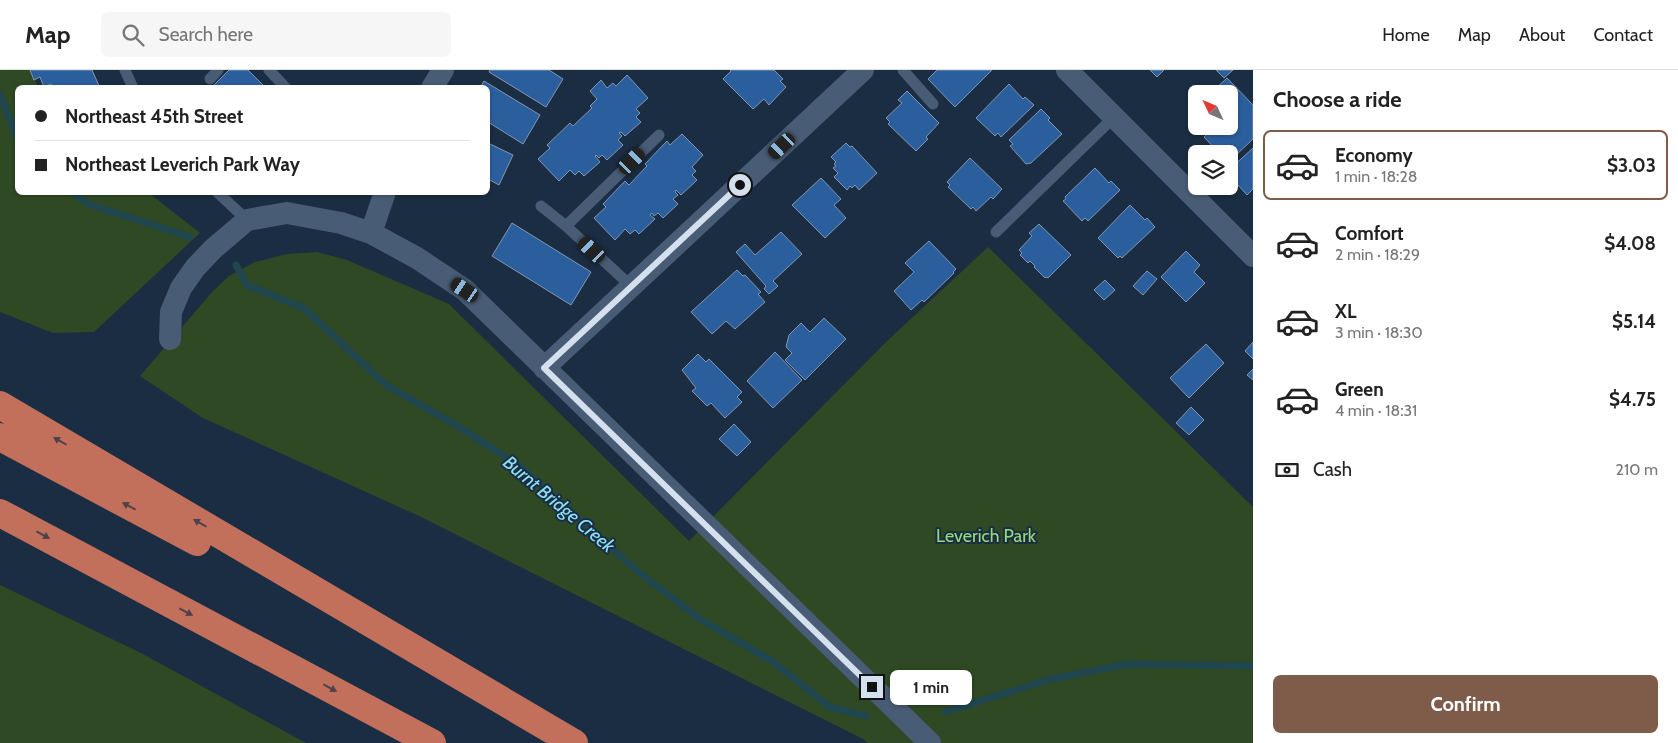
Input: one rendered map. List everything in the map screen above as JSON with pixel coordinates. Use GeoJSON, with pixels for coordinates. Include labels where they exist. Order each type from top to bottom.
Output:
{"type":"FeatureCollection","features":[{"type":"Feature","properties":{"kind":"highway"},"geometry":{"type":"LineString","coordinates":[[0,405],[574,743]]}},
{"type":"Feature","properties":{"kind":"highway"},"geometry":{"type":"LineString","coordinates":[[0,437],[574,743]]}},
{"type":"Feature","properties":{"kind":"highway"},"geometry":{"type":"LineString","coordinates":[[0,512],[432,743]]}},
{"type":"Feature","properties":{"kind":"street"},"geometry":{"type":"LineString","coordinates":[[434,85],[443,70]]}},
{"type":"Feature","properties":{"kind":"street"},"geometry":{"type":"LineString","coordinates":[[544,368],[863,70]]}},
{"type":"Feature","properties":{"kind":"street"},"geometry":{"type":"LineString","coordinates":[[1067,70],[1253,256]]}},
{"type":"Feature","properties":{"kind":"street"},"geometry":{"type":"LineString","coordinates":[[371,233],[384,195]]}},
{"type":"Feature","properties":{"kind":"street"},"geometry":{"type":"LineString","coordinates":[[170,339],[172,312],[181,288],[195,268],[213,248],[247,220],[287,213],[341,224],[371,233],[417,258],[465,290],[930,743]]}},
{"type":"Feature","properties":{"kind":"lane"},"geometry":{"type":"LineString","coordinates":[[126,70],[131,85]]}},
{"type":"Feature","properties":{"kind":"lane"},"geometry":{"type":"LineString","coordinates":[[269,70],[283,85]]}},
{"type":"Feature","properties":{"kind":"lane"},"geometry":{"type":"LineString","coordinates":[[903,70],[933,104]]}},
{"type":"Feature","properties":{"kind":"lane"},"geometry":{"type":"LineString","coordinates":[[996,232],[1114,117]]}},
{"type":"Feature","properties":{"kind":"lane"},"geometry":{"type":"LineString","coordinates":[[566,226],[659,135]]}},
{"type":"Feature","properties":{"kind":"lane"},"geometry":{"type":"LineString","coordinates":[[220,195],[247,220]]}},
{"type":"Feature","properties":{"kind":"lane"},"geometry":{"type":"LineString","coordinates":[[541,206],[566,226],[631,286]]}},
{"type":"Feature","properties":{"kind":"green space"},"geometry":{"type":"Polygon","coordinates":[[[0,70],[31,70],[37,85],[15,85],[15,195],[152,195],[200,233],[94,332],[53,333],[0,312],[0,70]]]}},
{"type":"Feature","properties":{"kind":"green space","name":"Leverich Park"},"geometry":{"type":"Polygon","coordinates":[[[988,247],[1253,507],[1253,743],[868,743],[419,516],[203,418],[140,376],[213,291],[229,276],[255,262],[287,254],[317,252],[347,260],[449,304],[689,541],[886,342],[988,247]]]}},
{"type":"Feature","properties":{"kind":"green space"},"geometry":{"type":"Polygon","coordinates":[[[0,585],[143,654],[306,743],[0,743],[0,585]]]}},
{"type":"Feature","properties":{"kind":"building"},"geometry":{"type":"Polygon","coordinates":[[[30,70],[92,70],[99,85],[43,85],[40,77],[34,80],[30,70]]]}},
{"type":"Feature","properties":{"kind":"building"},"geometry":{"type":"Polygon","coordinates":[[[229,70],[248,70],[263,85],[214,85],[229,70]]]}},
{"type":"Feature","properties":{"kind":"building"},"geometry":{"type":"Polygon","coordinates":[[[490,70],[549,70],[563,79],[546,107],[489,72],[490,70]]]}},
{"type":"Feature","properties":{"kind":"building"},"geometry":{"type":"Polygon","coordinates":[[[730,70],[774,70],[783,79],[780,81],[786,87],[769,105],[764,99],[753,109],[723,79],[730,70]]]}},
{"type":"Feature","properties":{"kind":"building"},"geometry":{"type":"Polygon","coordinates":[[[937,70],[992,70],[955,107],[928,79],[937,70]]]}},
{"type":"Feature","properties":{"kind":"building"},"geometry":{"type":"Polygon","coordinates":[[[1150,70],[1164,70],[1157,77],[1150,70]]]}},
{"type":"Feature","properties":{"kind":"building"},"geometry":{"type":"Polygon","coordinates":[[[1216,70],[1233,70],[1224,78],[1216,70]]]}},
{"type":"Feature","properties":{"kind":"building"},"geometry":{"type":"Polygon","coordinates":[[[627,75],[648,98],[636,109],[640,113],[636,117],[641,122],[625,136],[621,132],[619,133],[622,136],[618,140],[623,145],[607,160],[602,155],[599,158],[596,155],[600,162],[584,176],[579,171],[575,175],[570,170],[559,181],[538,159],[550,148],[547,145],[570,123],[573,126],[592,108],[590,106],[597,99],[590,91],[601,80],[607,88],[613,83],[616,86],[627,75]]]}},
{"type":"Feature","properties":{"kind":"building"},"geometry":{"type":"Polygon","coordinates":[[[1227,78],[1234,85],[1220,85],[1227,78]]]}},
{"type":"Feature","properties":{"kind":"building"},"geometry":{"type":"Polygon","coordinates":[[[484,81],[540,115],[523,144],[490,123],[490,85],[482,85],[484,81]]]}},
{"type":"Feature","properties":{"kind":"building"},"geometry":{"type":"Polygon","coordinates":[[[1009,84],[1023,99],[1025,97],[1034,105],[1001,137],[998,133],[995,136],[976,118],[1009,84]]]}},
{"type":"Feature","properties":{"kind":"building"},"geometry":{"type":"Polygon","coordinates":[[[1238,89],[1253,105],[1253,139],[1238,153],[1238,145],[1211,145],[1204,137],[1206,135],[1238,135],[1238,89]]]}},
{"type":"Feature","properties":{"kind":"building"},"geometry":{"type":"Polygon","coordinates":[[[907,91],[939,123],[926,137],[928,139],[916,151],[888,124],[890,122],[886,118],[902,103],[898,100],[907,91]]]}},
{"type":"Feature","properties":{"kind":"building"},"geometry":{"type":"Polygon","coordinates":[[[1041,109],[1050,118],[1048,120],[1062,134],[1031,163],[1026,164],[1010,146],[1013,144],[1009,140],[1041,109]]]}},
{"type":"Feature","properties":{"kind":"building"},"geometry":{"type":"Polygon","coordinates":[[[682,134],[703,155],[692,167],[696,171],[692,175],[697,180],[681,195],[676,190],[675,192],[678,195],[673,199],[678,204],[663,218],[658,213],[654,216],[652,213],[650,215],[655,219],[639,234],[635,230],[630,234],[625,229],[615,240],[594,218],[606,207],[603,204],[625,181],[629,185],[647,166],[645,164],[667,141],[670,145],[682,134]]]}},
{"type":"Feature","properties":{"kind":"building"},"geometry":{"type":"Polygon","coordinates":[[[846,143],[850,147],[852,146],[877,173],[859,190],[855,185],[852,188],[850,186],[847,190],[834,177],[838,173],[833,168],[836,166],[834,164],[836,162],[831,157],[846,143]]]}},
{"type":"Feature","properties":{"kind":"building"},"geometry":{"type":"Polygon","coordinates":[[[490,144],[513,155],[499,185],[490,180],[490,144]]]}},
{"type":"Feature","properties":{"kind":"building"},"geometry":{"type":"Polygon","coordinates":[[[1253,148],[1253,189],[1247,195],[1238,185],[1238,162],[1253,148]]]}},
{"type":"Feature","properties":{"kind":"building"},"geometry":{"type":"Polygon","coordinates":[[[970,158],[1002,189],[993,199],[991,197],[976,211],[973,207],[971,209],[948,187],[950,185],[947,182],[970,158]]]}},
{"type":"Feature","properties":{"kind":"building"},"geometry":{"type":"Polygon","coordinates":[[[1095,168],[1109,183],[1111,181],[1120,190],[1088,221],[1085,218],[1082,221],[1063,201],[1095,168]]]}},
{"type":"Feature","properties":{"kind":"building"},"geometry":{"type":"Polygon","coordinates":[[[821,178],[841,199],[834,205],[846,218],[825,238],[792,205],[821,178]]]}},
{"type":"Feature","properties":{"kind":"building"},"geometry":{"type":"Polygon","coordinates":[[[1130,205],[1155,227],[1122,258],[1120,256],[1118,258],[1098,238],[1130,205]]]}},
{"type":"Feature","properties":{"kind":"building"},"geometry":{"type":"Polygon","coordinates":[[[512,223],[591,272],[571,305],[492,256],[512,223]]]}},
{"type":"Feature","properties":{"kind":"building"},"geometry":{"type":"Polygon","coordinates":[[[1039,224],[1071,255],[1048,278],[1045,278],[1030,261],[1028,263],[1020,255],[1022,253],[1019,250],[1032,236],[1029,233],[1039,224]]]}},
{"type":"Feature","properties":{"kind":"building"},"geometry":{"type":"Polygon","coordinates":[[[781,232],[802,254],[773,281],[778,286],[769,294],[764,289],[766,286],[736,252],[745,244],[755,255],[781,232]]]}},
{"type":"Feature","properties":{"kind":"building"},"geometry":{"type":"Polygon","coordinates":[[[929,241],[956,269],[924,302],[922,300],[911,310],[894,291],[914,272],[905,263],[929,241]]]}},
{"type":"Feature","properties":{"kind":"building"},"geometry":{"type":"Polygon","coordinates":[[[1186,251],[1200,265],[1194,272],[1205,283],[1186,302],[1161,277],[1186,251]]]}},
{"type":"Feature","properties":{"kind":"building"},"geometry":{"type":"Polygon","coordinates":[[[737,270],[743,276],[745,275],[761,292],[758,294],[765,302],[735,329],[726,321],[712,334],[691,312],[737,270]]]}},
{"type":"Feature","properties":{"kind":"building"},"geometry":{"type":"Polygon","coordinates":[[[1147,271],[1157,279],[1143,295],[1133,286],[1147,271]]]}},
{"type":"Feature","properties":{"kind":"building"},"geometry":{"type":"Polygon","coordinates":[[[1105,280],[1115,290],[1104,300],[1094,290],[1105,280]]]}},
{"type":"Feature","properties":{"kind":"building"},"geometry":{"type":"Polygon","coordinates":[[[824,318],[846,339],[805,380],[785,360],[792,353],[786,347],[789,335],[801,323],[810,332],[824,318]]]}},
{"type":"Feature","properties":{"kind":"building"},"geometry":{"type":"Polygon","coordinates":[[[1253,342],[1253,359],[1245,351],[1253,342]]]}},
{"type":"Feature","properties":{"kind":"building"},"geometry":{"type":"Polygon","coordinates":[[[1206,344],[1224,363],[1189,398],[1170,378],[1206,344]]]}},
{"type":"Feature","properties":{"kind":"building"},"geometry":{"type":"Polygon","coordinates":[[[775,352],[802,380],[773,408],[747,381],[775,352]]]}},
{"type":"Feature","properties":{"kind":"building"},"geometry":{"type":"Polygon","coordinates":[[[698,354],[706,362],[709,359],[742,392],[737,397],[742,402],[725,418],[711,403],[707,406],[692,391],[696,388],[682,370],[698,354]]]}},
{"type":"Feature","properties":{"kind":"building"},"geometry":{"type":"Polygon","coordinates":[[[1253,369],[1253,380],[1247,375],[1253,369]]]}},
{"type":"Feature","properties":{"kind":"building"},"geometry":{"type":"Polygon","coordinates":[[[1191,407],[1204,420],[1189,435],[1176,423],[1191,407]]]}},
{"type":"Feature","properties":{"kind":"building"},"geometry":{"type":"Polygon","coordinates":[[[734,424],[751,442],[737,456],[719,439],[734,424]]]}},
{"type":"Feature","properties":{"kind":"waterway","name":"Burnt Bridge Creek"},"geometry":{"type":"LineString","coordinates":[[0,95],[15,132]]}},
{"type":"Feature","properties":{"kind":"waterway","name":"Burnt Bridge Creek"},"geometry":{"type":"LineString","coordinates":[[76,195],[88,204],[190,237]]}},
{"type":"Feature","properties":{"kind":"waterway","name":"Burnt Bridge Creek"},"geometry":{"type":"LineString","coordinates":[[236,265],[247,285],[304,308],[386,385],[456,425],[521,467],[637,571],[700,619],[772,661],[830,707],[866,716]]}},
{"type":"Feature","properties":{"kind":"waterway","name":"Burnt Bridge Creek"},"geometry":{"type":"LineString","coordinates":[[945,712],[1051,679],[1128,664],[1253,666]]}},
{"type":"Feature","properties":{"kind":"route"},"geometry":{"type":"LineString","coordinates":[[740,185],[544,368],[872,687]]}}]}
